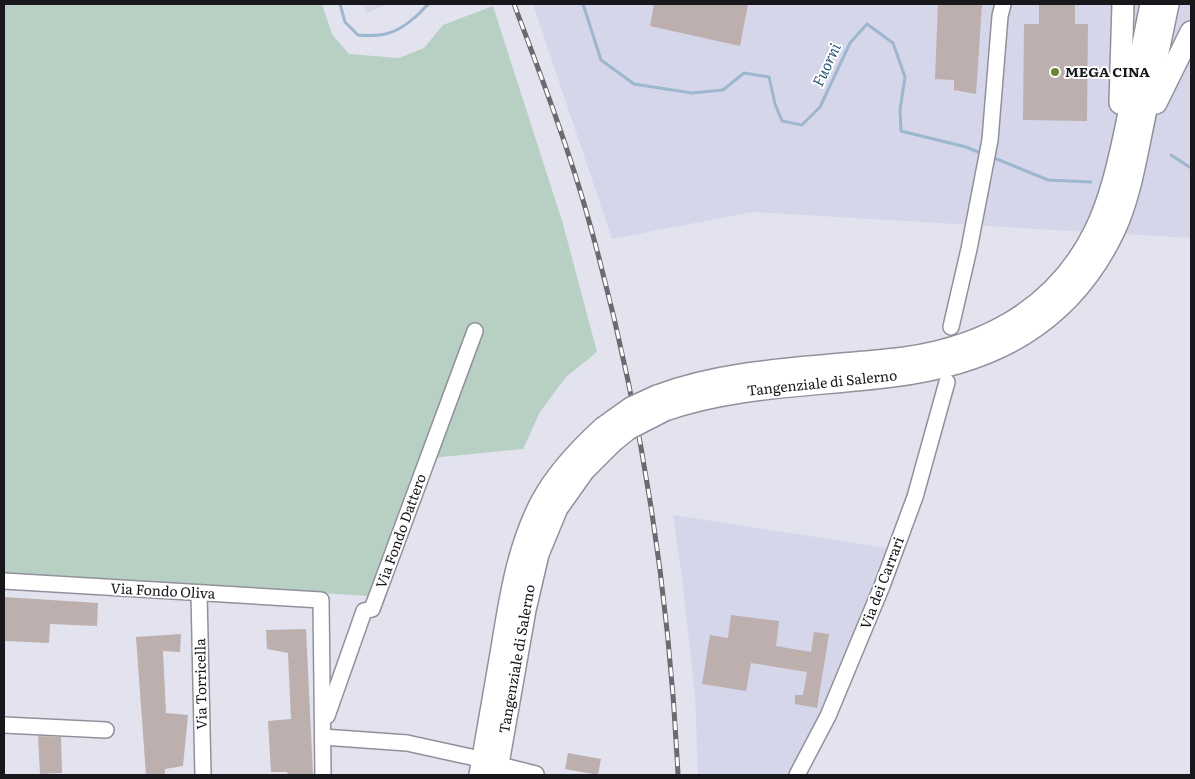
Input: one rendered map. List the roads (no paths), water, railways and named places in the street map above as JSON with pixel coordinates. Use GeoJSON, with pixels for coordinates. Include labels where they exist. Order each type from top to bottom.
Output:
{"type":"FeatureCollection","features":[{"type":"Feature","properties":{"kind":"highway"},"geometry":{"type":"LineString","coordinates":[[1123,4],[1126,165]]}},
{"type":"Feature","properties":{"kind":"highway","name":"Tangenziale di Salerno"},"geometry":{"type":"LineString","coordinates":[[1126,165],[1151,4]]}},
{"type":"Feature","properties":{"kind":"highway","name":"Tangenziale di Salerno"},"geometry":{"type":"LineString","coordinates":[[476,766],[509,607],[528,534],[543,500],[558,476],[584,446],[607,435],[628,430],[661,403],[693,400],[743,391],[889,377],[933,370],[968,361],[992,352],[1038,325],[1069,297],[1087,276],[1115,230],[1116,202],[1168,4]]}},
{"type":"Feature","properties":{"kind":"highway"},"geometry":{"type":"LineString","coordinates":[[1126,165],[1191,32]]}},
{"type":"Feature","properties":{"kind":"highway","name":"Tangenziale di Salerno"},"geometry":{"type":"LineString","coordinates":[[502,771],[525,610],[538,554],[557,508],[607,435]]}},
{"type":"Feature","properties":{"kind":"street"},"geometry":{"type":"LineString","coordinates":[[951,327],[969,249],[990,140],[1000,16],[1003,4]]}},
{"type":"Feature","properties":{"kind":"street","name":"Via Fondo Dattero"},"geometry":{"type":"LineString","coordinates":[[323,732],[364,611],[372,609],[475,331]]}},
{"type":"Feature","properties":{"kind":"street","name":"Via dei Carrari"},"geometry":{"type":"LineString","coordinates":[[797,775],[828,716],[882,586],[915,497],[947,382]]}},
{"type":"Feature","properties":{"kind":"street","name":"Via Fondo Oliva"},"geometry":{"type":"LineString","coordinates":[[4,581],[321,600]]}},
{"type":"Feature","properties":{"kind":"street","name":"Via Torricella"},"geometry":{"type":"LineString","coordinates":[[199,593],[203,775]]}},
{"type":"Feature","properties":{"kind":"street","name":"Via Fondo Dattero"},"geometry":{"type":"LineString","coordinates":[[321,600],[323,775]]}},
{"type":"Feature","properties":{"kind":"street"},"geometry":{"type":"LineString","coordinates":[[4,725],[106,730]]}},
{"type":"Feature","properties":{"kind":"street"},"geometry":{"type":"LineString","coordinates":[[323,732],[407,743],[476,766]]}},
{"type":"Feature","properties":{"kind":"street"},"geometry":{"type":"LineString","coordinates":[[502,771],[536,774]]}},
{"type":"Feature","properties":{"kind":"waterway","name":"Fuorni"},"geometry":{"type":"LineString","coordinates":[[340,4],[345,22],[358,35],[367,36],[382,35],[401,28],[429,4]]}},
{"type":"Feature","properties":{"kind":"waterway","name":"Fuorni"},"geometry":{"type":"LineString","coordinates":[[583,4],[601,60],[634,84],[692,93],[723,90],[744,73],[769,77],[775,104],[782,121],[802,125],[820,107],[850,43],[867,24],[893,43],[905,77],[900,110],[901,131],[966,147],[983,154]]}},
{"type":"Feature","properties":{"kind":"waterway","name":"Fuorni"},"geometry":{"type":"LineString","coordinates":[[1171,155],[1191,168]]}},
{"type":"Feature","properties":{"kind":"waterway","name":"Fuorni"},"geometry":{"type":"LineString","coordinates":[[992,157],[1048,180],[1091,182]]}},
{"type":"Feature","properties":{"kind":"railway"},"geometry":{"type":"LineString","coordinates":[[514,4],[577,181],[604,277],[621,347],[648,488],[659,560],[674,703],[678,775]]}},
{"type":"Feature","properties":{"kind":"place","name":"MEGA CINA"},"geometry":{"type":"Point","coordinates":[1055,72]}}]}
